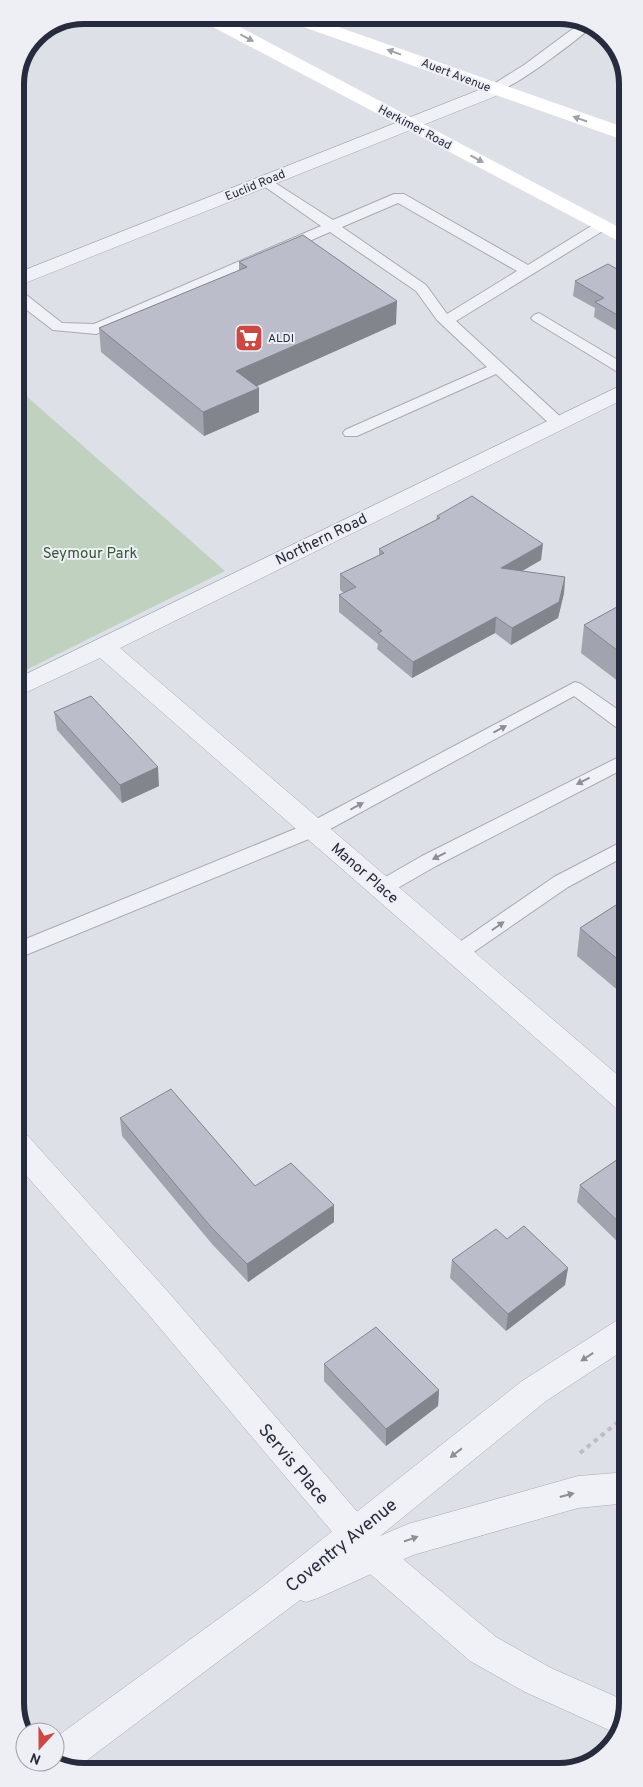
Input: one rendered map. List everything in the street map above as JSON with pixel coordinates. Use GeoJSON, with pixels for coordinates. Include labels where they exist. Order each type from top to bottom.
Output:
{"type":"FeatureCollection","features":[{"type":"Feature","properties":{"kind":"main road","name":"Herkimer Road"},"geometry":{"type":"LineString","coordinates":[[221,24],[619,235]]}},
{"type":"Feature","properties":{"kind":"main road","name":"Auert Avenue"},"geometry":{"type":"LineString","coordinates":[[312,24],[619,133]]}},
{"type":"Feature","properties":{"kind":"street","name":"Euclid Road"},"geometry":{"type":"LineString","coordinates":[[24,277],[494,90]]}},
{"type":"Feature","properties":{"kind":"street","name":"Northern Road"},"geometry":{"type":"LineString","coordinates":[[24,685],[619,394]]}},
{"type":"Feature","properties":{"kind":"street","name":"Manor Place"},"geometry":{"type":"LineString","coordinates":[[102,646],[619,1093]]}},
{"type":"Feature","properties":{"kind":"street","name":"Servis Place"},"geometry":{"type":"LineString","coordinates":[[24,1153],[159,1304],[364,1544],[483,1649],[538,1680],[618,1716]]}},
{"type":"Feature","properties":{"kind":"street","name":"Coventry Avenue"},"geometry":{"type":"LineString","coordinates":[[65,1754],[271,1602],[364,1544],[534,1392],[619,1337]]}},
{"type":"Feature","properties":{"kind":"street"},"geometry":{"type":"LineString","coordinates":[[364,1544],[408,1540],[578,1492],[619,1488]]}},
{"type":"Feature","properties":{"kind":"lane"},"geometry":{"type":"LineString","coordinates":[[494,90],[529,68],[582,28]]}},
{"type":"Feature","properties":{"kind":"lane"},"geometry":{"type":"LineString","coordinates":[[266,181],[421,288],[446,321],[558,424]]}},
{"type":"Feature","properties":{"kind":"lane"},"geometry":{"type":"LineString","coordinates":[[24,300],[58,327],[96,330],[398,197],[528,271]]}},
{"type":"Feature","properties":{"kind":"lane"},"geometry":{"type":"LineString","coordinates":[[446,321],[601,226]]}},
{"type":"Feature","properties":{"kind":"lane"},"geometry":{"type":"LineString","coordinates":[[539,318],[619,368]]}},
{"type":"Feature","properties":{"kind":"lane"},"geometry":{"type":"LineString","coordinates":[[351,433],[497,368]]}},
{"type":"Feature","properties":{"kind":"lane"},"geometry":{"type":"LineString","coordinates":[[24,948],[314,829],[575,688],[619,720]]}},
{"type":"Feature","properties":{"kind":"lane"},"geometry":{"type":"LineString","coordinates":[[382,888],[429,861],[619,763]]}},
{"type":"Feature","properties":{"kind":"lane"},"geometry":{"type":"LineString","coordinates":[[458,954],[561,882],[619,850]]}},
{"type":"Feature","properties":{"kind":"path"},"geometry":{"type":"LineString","coordinates":[[576,1456],[619,1421]]}},
{"type":"Feature","properties":{"kind":"green space","name":"Seymour Park"},"geometry":{"type":"Polygon","coordinates":[[[24,394],[225,571],[24,671],[24,394]]]}},
{"type":"Feature","properties":{"kind":"building","name":"ALDI"},"geometry":{"type":"Polygon","coordinates":[[[303,235],[397,301],[236,371],[259,388],[203,412],[99,328],[247,267],[239,262],[303,235]]]}},
{"type":"Feature","properties":{"kind":"building"},"geometry":{"type":"Polygon","coordinates":[[[608,264],[619,270],[619,316],[595,302],[604,298],[575,281],[608,264]]]}},
{"type":"Feature","properties":{"kind":"building"},"geometry":{"type":"Polygon","coordinates":[[[472,496],[543,544],[501,568],[565,577],[559,602],[512,628],[496,617],[413,662],[378,633],[382,631],[339,595],[356,587],[340,574],[384,553],[379,549],[440,518],[437,516],[472,496]]]}},
{"type":"Feature","properties":{"kind":"building"},"geometry":{"type":"Polygon","coordinates":[[[619,606],[619,652],[584,625],[619,606]]]}},
{"type":"Feature","properties":{"kind":"building"},"geometry":{"type":"Polygon","coordinates":[[[91,696],[158,767],[120,785],[54,712],[91,696]]]}},
{"type":"Feature","properties":{"kind":"building"},"geometry":{"type":"Polygon","coordinates":[[[619,903],[619,960],[580,928],[619,903]]]}},
{"type":"Feature","properties":{"kind":"building"},"geometry":{"type":"Polygon","coordinates":[[[171,1089],[255,1186],[291,1163],[334,1205],[247,1264],[211,1227],[120,1118],[171,1089]]]}},
{"type":"Feature","properties":{"kind":"building"},"geometry":{"type":"Polygon","coordinates":[[[619,1158],[619,1222],[580,1185],[619,1158]]]}},
{"type":"Feature","properties":{"kind":"building"},"geometry":{"type":"Polygon","coordinates":[[[524,1226],[568,1268],[508,1314],[452,1260],[496,1229],[507,1239],[524,1226]]]}},
{"type":"Feature","properties":{"kind":"building"},"geometry":{"type":"Polygon","coordinates":[[[376,1327],[439,1390],[386,1429],[324,1364],[376,1327]]]}},
{"type":"Feature","properties":{"kind":"place","name":"ALDI"},"geometry":{"type":"Point","coordinates":[249,338]}}]}
